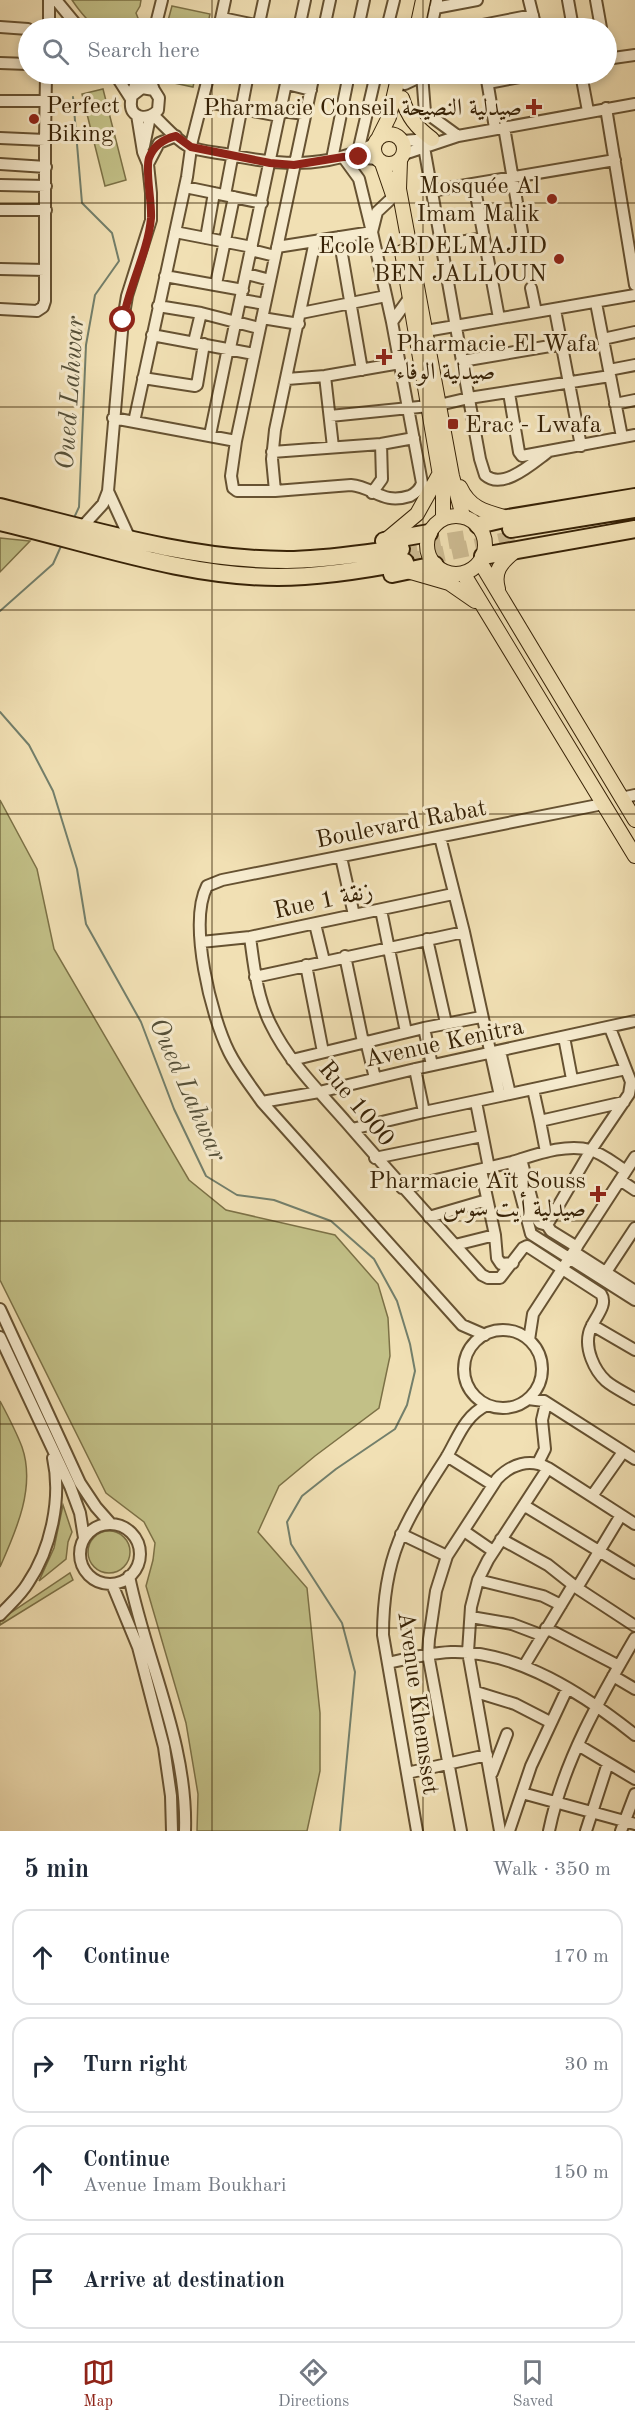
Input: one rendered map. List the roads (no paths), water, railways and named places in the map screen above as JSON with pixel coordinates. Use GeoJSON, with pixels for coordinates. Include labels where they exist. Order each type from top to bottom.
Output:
{"type":"FeatureCollection","features":[{"type":"Feature","properties":{"kind":"highway"},"geometry":{"type":"LineString","coordinates":[[481,559],[512,534],[635,497]]}},
{"type":"Feature","properties":{"kind":"highway"},"geometry":{"type":"LineString","coordinates":[[512,534],[635,508]]}},
{"type":"Feature","properties":{"kind":"highway"},"geometry":{"type":"LineString","coordinates":[[1,519],[77,530],[127,546],[283,560],[405,561],[435,565]]}},
{"type":"Feature","properties":{"kind":"highway"},"geometry":{"type":"LineString","coordinates":[[512,534],[635,520]]}},
{"type":"Feature","properties":{"kind":"highway"},"geometry":{"type":"LineString","coordinates":[[478,525],[512,534],[635,529]]}},
{"type":"Feature","properties":{"kind":"highway"},"geometry":{"type":"LineString","coordinates":[[127,546],[146,536],[212,546],[289,551],[385,542],[429,533]]}},
{"type":"Feature","properties":{"kind":"highway"},"geometry":{"type":"LineString","coordinates":[[127,546],[135,560],[214,580],[317,583],[405,561]]}},
{"type":"Feature","properties":{"kind":"main road"},"geometry":{"type":"LineString","coordinates":[[410,18],[414,0]]}},
{"type":"Feature","properties":{"kind":"main road"},"geometry":{"type":"LineString","coordinates":[[423,18],[432,3]]}},
{"type":"Feature","properties":{"kind":"main road"},"geometry":{"type":"LineString","coordinates":[[401,84],[390,117],[377,141],[374,152],[389,179],[410,297],[421,332]]}},
{"type":"Feature","properties":{"kind":"main road"},"geometry":{"type":"LineString","coordinates":[[402,84],[407,113],[428,143]]}},
{"type":"Feature","properties":{"kind":"main road"},"geometry":{"type":"LineString","coordinates":[[402,84],[399,117],[402,148],[399,189],[446,474],[463,516]]}},
{"type":"Feature","properties":{"kind":"main road"},"geometry":{"type":"LineString","coordinates":[[377,141],[390,134],[402,148]]}},
{"type":"Feature","properties":{"kind":"main road"},"geometry":{"type":"LineString","coordinates":[[380,161],[393,164],[402,148]]}},
{"type":"Feature","properties":{"kind":"main road"},"geometry":{"type":"LineString","coordinates":[[443,518],[446,474]]}},
{"type":"Feature","properties":{"kind":"main road"},"geometry":{"type":"LineString","coordinates":[[446,474],[458,482],[471,504],[486,512],[512,534],[497,573],[498,591]]}},
{"type":"Feature","properties":{"kind":"main road"},"geometry":{"type":"LineString","coordinates":[[385,542],[417,514],[446,474]]}},
{"type":"Feature","properties":{"kind":"main road"},"geometry":{"type":"LineString","coordinates":[[481,559],[463,573],[453,574],[435,565],[429,556],[427,544],[429,533],[443,518],[463,516],[478,525],[485,540],[481,559],[498,591],[635,820]]}},
{"type":"Feature","properties":{"kind":"main road"},"geometry":{"type":"LineString","coordinates":[[405,561],[449,583],[484,609]]}},
{"type":"Feature","properties":{"kind":"main road"},"geometry":{"type":"LineString","coordinates":[[463,573],[635,856]]}},
{"type":"Feature","properties":{"kind":"street"},"geometry":{"type":"LineString","coordinates":[[49,18],[50,0]]}},
{"type":"Feature","properties":{"kind":"street"},"geometry":{"type":"LineString","coordinates":[[56,0],[71,18]]}},
{"type":"Feature","properties":{"kind":"street"},"geometry":{"type":"LineString","coordinates":[[158,18],[162,0]]}},
{"type":"Feature","properties":{"kind":"street"},"geometry":{"type":"LineString","coordinates":[[221,18],[225,0]]}},
{"type":"Feature","properties":{"kind":"street"},"geometry":{"type":"LineString","coordinates":[[262,18],[264,0]]}},
{"type":"Feature","properties":{"kind":"street"},"geometry":{"type":"LineString","coordinates":[[301,18],[305,0]]}},
{"type":"Feature","properties":{"kind":"street"},"geometry":{"type":"LineString","coordinates":[[326,18],[330,0]]}},
{"type":"Feature","properties":{"kind":"street"},"geometry":{"type":"LineString","coordinates":[[360,18],[364,0]]}},
{"type":"Feature","properties":{"kind":"street"},"geometry":{"type":"LineString","coordinates":[[390,18],[394,0]]}},
{"type":"Feature","properties":{"kind":"street"},"geometry":{"type":"LineString","coordinates":[[431,18],[432,3],[477,0]]}},
{"type":"Feature","properties":{"kind":"street"},"geometry":{"type":"LineString","coordinates":[[529,0],[534,18]]}},
{"type":"Feature","properties":{"kind":"street"},"geometry":{"type":"LineString","coordinates":[[568,0],[571,18]]}},
{"type":"Feature","properties":{"kind":"street"},"geometry":{"type":"LineString","coordinates":[[596,0],[599,18]]}},
{"type":"Feature","properties":{"kind":"street"},"geometry":{"type":"LineString","coordinates":[[518,18],[533,15]]}},
{"type":"Feature","properties":{"kind":"street"},"geometry":{"type":"LineString","coordinates":[[0,27],[18,28]]}},
{"type":"Feature","properties":{"kind":"street"},"geometry":{"type":"LineString","coordinates":[[617,57],[635,54]]}},
{"type":"Feature","properties":{"kind":"street"},"geometry":{"type":"LineString","coordinates":[[0,63],[18,64]]}},
{"type":"Feature","properties":{"kind":"street"},"geometry":{"type":"LineString","coordinates":[[0,309],[37,311],[43,307],[45,301],[46,84]]}},
{"type":"Feature","properties":{"kind":"street"},"geometry":{"type":"LineString","coordinates":[[130,84],[139,91],[159,98],[143,152]]}},
{"type":"Feature","properties":{"kind":"street"},"geometry":{"type":"LineString","coordinates":[[139,84],[139,91]]}},
{"type":"Feature","properties":{"kind":"street"},"geometry":{"type":"LineString","coordinates":[[77,530],[103,504],[108,490],[113,418],[127,296],[151,220],[148,164],[143,152],[137,115],[131,108],[143,84]]}},
{"type":"Feature","properties":{"kind":"street"},"geometry":{"type":"LineString","coordinates":[[134,422],[206,84]]}},
{"type":"Feature","properties":{"kind":"street"},"geometry":{"type":"LineString","coordinates":[[206,238],[224,195],[246,84]]}},
{"type":"Feature","properties":{"kind":"street"},"geometry":{"type":"LineString","coordinates":[[210,435],[247,274],[285,84]]}},
{"type":"Feature","properties":{"kind":"street"},"geometry":{"type":"LineString","coordinates":[[299,84],[311,90]]}},
{"type":"Feature","properties":{"kind":"street"},"geometry":{"type":"LineString","coordinates":[[312,84],[236,441],[231,476],[233,488],[243,493],[351,485],[362,487],[384,498],[400,499],[413,495],[422,483],[392,322],[359,179],[338,158]]}},
{"type":"Feature","properties":{"kind":"street"},"geometry":{"type":"LineString","coordinates":[[338,158],[348,84]]}},
{"type":"Feature","properties":{"kind":"street"},"geometry":{"type":"LineString","coordinates":[[358,152],[375,84]]}},
{"type":"Feature","properties":{"kind":"street"},"geometry":{"type":"LineString","coordinates":[[423,84],[425,112],[452,137]]}},
{"type":"Feature","properties":{"kind":"street"},"geometry":{"type":"LineString","coordinates":[[488,84],[512,176],[522,232]]}},
{"type":"Feature","properties":{"kind":"street"},"geometry":{"type":"LineString","coordinates":[[583,84],[588,111]]}},
{"type":"Feature","properties":{"kind":"street"},"geometry":{"type":"LineString","coordinates":[[0,101],[45,101]]}},
{"type":"Feature","properties":{"kind":"street"},"geometry":{"type":"LineString","coordinates":[[202,101],[240,110],[305,114]]}},
{"type":"Feature","properties":{"kind":"street"},"geometry":{"type":"LineString","coordinates":[[402,148],[588,111],[635,104]]}},
{"type":"Feature","properties":{"kind":"street"},"geometry":{"type":"LineString","coordinates":[[606,108],[635,285]]}},
{"type":"Feature","properties":{"kind":"street"},"geometry":{"type":"LineString","coordinates":[[137,115],[154,113]]}},
{"type":"Feature","properties":{"kind":"street"},"geometry":{"type":"LineString","coordinates":[[154,113],[175,135],[191,147],[270,163],[294,165],[338,158],[358,152],[377,141]]}},
{"type":"Feature","properties":{"kind":"street"},"geometry":{"type":"LineString","coordinates":[[148,164],[159,143],[175,135]]}},
{"type":"Feature","properties":{"kind":"street"},"geometry":{"type":"LineString","coordinates":[[0,138],[45,140]]}},
{"type":"Feature","properties":{"kind":"street"},"geometry":{"type":"LineString","coordinates":[[428,143],[431,190],[480,459],[488,477],[496,480],[518,474],[548,452]]}},
{"type":"Feature","properties":{"kind":"street"},"geometry":{"type":"LineString","coordinates":[[338,158],[380,161]]}},
{"type":"Feature","properties":{"kind":"street"},"geometry":{"type":"LineString","coordinates":[[431,190],[615,160]]}},
{"type":"Feature","properties":{"kind":"street"},"geometry":{"type":"LineString","coordinates":[[0,164],[46,167]]}},
{"type":"Feature","properties":{"kind":"street"},"geometry":{"type":"LineString","coordinates":[[26,165],[26,185]]}},
{"type":"Feature","properties":{"kind":"street"},"geometry":{"type":"LineString","coordinates":[[474,184],[499,318]]}},
{"type":"Feature","properties":{"kind":"street"},"geometry":{"type":"LineString","coordinates":[[0,185],[46,186]]}},
{"type":"Feature","properties":{"kind":"street"},"geometry":{"type":"LineString","coordinates":[[184,187],[262,203]]}},
{"type":"Feature","properties":{"kind":"street"},"geometry":{"type":"LineString","coordinates":[[216,284],[225,241],[224,195]]}},
{"type":"Feature","properties":{"kind":"street"},"geometry":{"type":"LineString","coordinates":[[372,232],[377,212],[393,197]]}},
{"type":"Feature","properties":{"kind":"street"},"geometry":{"type":"LineString","coordinates":[[0,210],[46,210]]}},
{"type":"Feature","properties":{"kind":"street"},"geometry":{"type":"LineString","coordinates":[[175,232],[276,252],[315,241],[372,232]]}},
{"type":"Feature","properties":{"kind":"street"},"geometry":{"type":"LineString","coordinates":[[339,237],[362,370]]}},
{"type":"Feature","properties":{"kind":"street"},"geometry":{"type":"LineString","coordinates":[[441,245],[484,238]]}},
{"type":"Feature","properties":{"kind":"street"},"geometry":{"type":"LineString","coordinates":[[275,491],[272,452],[315,241]]}},
{"type":"Feature","properties":{"kind":"street"},"geometry":{"type":"LineString","coordinates":[[0,269],[45,270]]}},
{"type":"Feature","properties":{"kind":"street"},"geometry":{"type":"LineString","coordinates":[[247,274],[270,280]]}},
{"type":"Feature","properties":{"kind":"street"},"geometry":{"type":"LineString","coordinates":[[165,276],[216,284],[265,304]]}},
{"type":"Feature","properties":{"kind":"street"},"geometry":{"type":"LineString","coordinates":[[531,288],[536,312]]}},
{"type":"Feature","properties":{"kind":"street"},"geometry":{"type":"LineString","coordinates":[[421,332],[635,295]]}},
{"type":"Feature","properties":{"kind":"street"},"geometry":{"type":"LineString","coordinates":[[159,306],[201,313],[236,323],[260,323],[300,318],[386,296]]}},
{"type":"Feature","properties":{"kind":"street"},"geometry":{"type":"LineString","coordinates":[[392,322],[410,297]]}},
{"type":"Feature","properties":{"kind":"street"},"geometry":{"type":"LineString","coordinates":[[596,303],[622,437]]}},
{"type":"Feature","properties":{"kind":"street"},"geometry":{"type":"LineString","coordinates":[[555,310],[581,446]]}},
{"type":"Feature","properties":{"kind":"street"},"geometry":{"type":"LineString","coordinates":[[143,378],[197,385],[201,313]]}},
{"type":"Feature","properties":{"kind":"street"},"geometry":{"type":"LineString","coordinates":[[603,339],[635,332]]}},
{"type":"Feature","properties":{"kind":"street"},"geometry":{"type":"LineString","coordinates":[[152,335],[254,354]]}},
{"type":"Feature","properties":{"kind":"street"},"geometry":{"type":"LineString","coordinates":[[462,361],[562,344]]}},
{"type":"Feature","properties":{"kind":"street"},"geometry":{"type":"LineString","coordinates":[[287,378],[325,376],[400,363]]}},
{"type":"Feature","properties":{"kind":"street"},"geometry":{"type":"LineString","coordinates":[[330,416],[434,406],[569,382],[635,365]]}},
{"type":"Feature","properties":{"kind":"street"},"geometry":{"type":"LineString","coordinates":[[325,376],[333,447]]}},
{"type":"Feature","properties":{"kind":"street"},"geometry":{"type":"LineString","coordinates":[[509,393],[519,454],[524,456],[635,435]]}},
{"type":"Feature","properties":{"kind":"street"},"geometry":{"type":"LineString","coordinates":[[615,404],[635,400]]}},
{"type":"Feature","properties":{"kind":"street"},"geometry":{"type":"LineString","coordinates":[[113,418],[236,441]]}},
{"type":"Feature","properties":{"kind":"street"},"geometry":{"type":"LineString","coordinates":[[272,452],[381,444],[414,438]]}},
{"type":"Feature","properties":{"kind":"street"},"geometry":{"type":"LineString","coordinates":[[372,493],[382,479],[381,444]]}},
{"type":"Feature","properties":{"kind":"street"},"geometry":{"type":"LineString","coordinates":[[108,490],[127,546]]}},
{"type":"Feature","properties":{"kind":"street"},"geometry":{"type":"LineString","coordinates":[[621,798],[635,795]]}},
{"type":"Feature","properties":{"kind":"street","name":"Boulevard Rabat"},"geometry":{"type":"LineString","coordinates":[[201,942],[201,908],[207,886],[222,880],[603,804]]}},
{"type":"Feature","properties":{"kind":"street"},"geometry":{"type":"LineString","coordinates":[[440,837],[464,932],[481,1017],[495,1052],[505,1095]]}},
{"type":"Feature","properties":{"kind":"street"},"geometry":{"type":"LineString","coordinates":[[340,857],[354,915]]}},
{"type":"Feature","properties":{"kind":"street","name":"Rue 1 زنقة"},"geometry":{"type":"LineString","coordinates":[[201,942],[250,937],[453,894]]}},
{"type":"Feature","properties":{"kind":"street"},"geometry":{"type":"LineString","coordinates":[[381,910],[406,1032]]}},
{"type":"Feature","properties":{"kind":"street"},"geometry":{"type":"LineString","coordinates":[[315,924],[324,961]]}},
{"type":"Feature","properties":{"kind":"street"},"geometry":{"type":"LineString","coordinates":[[255,976],[464,932]]}},
{"type":"Feature","properties":{"kind":"street","name":"Rue 1000"},"geometry":{"type":"LineString","coordinates":[[250,937],[255,976],[270,1023],[292,1060],[375,1158],[482,1275],[488,1278],[500,1278],[527,1246],[532,1247],[563,1269]]}},
{"type":"Feature","properties":{"kind":"street"},"geometry":{"type":"LineString","coordinates":[[428,939],[446,1023]]}},
{"type":"Feature","properties":{"kind":"street"},"geometry":{"type":"LineString","coordinates":[[201,942],[208,997],[213,1012],[229,1052],[262,1102],[462,1325],[485,1335]]}},
{"type":"Feature","properties":{"kind":"street"},"geometry":{"type":"LineString","coordinates":[[345,956],[375,1078]]}},
{"type":"Feature","properties":{"kind":"street"},"geometry":{"type":"LineString","coordinates":[[306,965],[323,1052]]}},
{"type":"Feature","properties":{"kind":"street"},"geometry":{"type":"LineString","coordinates":[[292,1060],[365,1041],[481,1017]]}},
{"type":"Feature","properties":{"kind":"street","name":"Avenue Kenitra"},"geometry":{"type":"LineString","coordinates":[[262,1102],[319,1092],[635,1021]]}},
{"type":"Feature","properties":{"kind":"street"},"geometry":{"type":"LineString","coordinates":[[424,1028],[432,1065]]}},
{"type":"Feature","properties":{"kind":"street"},"geometry":{"type":"LineString","coordinates":[[547,1225],[591,1150],[624,1102],[631,1087],[610,1028]]}},
{"type":"Feature","properties":{"kind":"street"},"geometry":{"type":"LineString","coordinates":[[564,1037],[572,1079]]}},
{"type":"Feature","properties":{"kind":"street"},"geometry":{"type":"LineString","coordinates":[[415,1069],[424,1112]]}},
{"type":"Feature","properties":{"kind":"street"},"geometry":{"type":"LineString","coordinates":[[352,1130],[572,1079],[626,1069]]}},
{"type":"Feature","properties":{"kind":"street"},"geometry":{"type":"LineString","coordinates":[[533,1089],[546,1152]]}},
{"type":"Feature","properties":{"kind":"street"},"geometry":{"type":"LineString","coordinates":[[476,1102],[482,1136],[487,1200],[498,1262],[513,1263]]}},
{"type":"Feature","properties":{"kind":"street"},"geometry":{"type":"LineString","coordinates":[[540,1121],[624,1102]]}},
{"type":"Feature","properties":{"kind":"street"},"geometry":{"type":"LineString","coordinates":[[375,1158],[482,1136]]}},
{"type":"Feature","properties":{"kind":"street"},"geometry":{"type":"LineString","coordinates":[[402,1188],[546,1152],[576,1148],[591,1150],[623,1175],[635,1190]]}},
{"type":"Feature","properties":{"kind":"street"},"geometry":{"type":"LineString","coordinates":[[510,1331],[533,1314],[635,1157]]}},
{"type":"Feature","properties":{"kind":"street"},"geometry":{"type":"LineString","coordinates":[[517,1160],[537,1220],[547,1225],[574,1252],[635,1300]]}},
{"type":"Feature","properties":{"kind":"street"},"geometry":{"type":"LineString","coordinates":[[517,1160],[528,1230],[531,1234],[574,1252],[635,1291]]}},
{"type":"Feature","properties":{"kind":"street"},"geometry":{"type":"LineString","coordinates":[[429,1217],[487,1200]]}},
{"type":"Feature","properties":{"kind":"street"},"geometry":{"type":"LineString","coordinates":[[455,1245],[495,1235]]}},
{"type":"Feature","properties":{"kind":"street"},"geometry":{"type":"LineString","coordinates":[[606,1272],[633,1235]]}},
{"type":"Feature","properties":{"kind":"street"},"geometry":{"type":"LineString","coordinates":[[563,1269],[594,1287],[603,1298],[603,1304],[592,1325],[588,1342],[595,1366],[608,1383],[635,1399]]}},
{"type":"Feature","properties":{"kind":"street"},"geometry":{"type":"LineString","coordinates":[[0,1309],[80,1483],[111,1524]]}},
{"type":"Feature","properties":{"kind":"street"},"geometry":{"type":"LineString","coordinates":[[529,1340],[533,1314]]}},
{"type":"Feature","properties":{"kind":"street"},"geometry":{"type":"LineString","coordinates":[[462,1325],[468,1351]]}},
{"type":"Feature","properties":{"kind":"street"},"geometry":{"type":"LineString","coordinates":[[592,1325],[635,1350]]}},
{"type":"Feature","properties":{"kind":"street"},"geometry":{"type":"LineString","coordinates":[[499,1330],[510,1331],[529,1340],[539,1355],[542,1369],[538,1386],[528,1399],[505,1409],[487,1405],[474,1397],[468,1388],[464,1374],[464,1361],[468,1351],[478,1339],[499,1330]]}},
{"type":"Feature","properties":{"kind":"street"},"geometry":{"type":"LineString","coordinates":[[0,1337],[78,1505],[84,1538],[80,1553],[83,1567],[98,1581],[112,1584],[129,1576],[138,1562],[138,1543],[125,1528],[111,1524],[95,1528],[84,1538]]}},
{"type":"Feature","properties":{"kind":"street"},"geometry":{"type":"LineString","coordinates":[[500,1831],[492,1774],[468,1653],[472,1600],[478,1580],[493,1551],[525,1506],[543,1465],[542,1420],[545,1402],[538,1386]]}},
{"type":"Feature","properties":{"kind":"street","name":"Avenue Khemsset"},"geometry":{"type":"LineString","coordinates":[[467,1420],[468,1388]]}},
{"type":"Feature","properties":{"kind":"street"},"geometry":{"type":"LineString","coordinates":[[528,1399],[545,1402],[635,1460]]}},
{"type":"Feature","properties":{"kind":"street","name":"Avenue Khemsset"},"geometry":{"type":"LineString","coordinates":[[417,1831],[383,1635],[383,1603],[390,1563],[410,1513],[467,1420],[487,1405]]}},
{"type":"Feature","properties":{"kind":"street"},"geometry":{"type":"LineString","coordinates":[[0,1615],[27,1584],[45,1551],[56,1495],[54,1466],[49,1443]]}},
{"type":"Feature","properties":{"kind":"street"},"geometry":{"type":"LineString","coordinates":[[592,1496],[623,1452]]}},
{"type":"Feature","properties":{"kind":"street"},"geometry":{"type":"LineString","coordinates":[[447,1456],[493,1485]]}},
{"type":"Feature","properties":{"kind":"street"},"geometry":{"type":"LineString","coordinates":[[461,1831],[428,1654],[436,1591],[447,1556],[493,1485],[507,1470],[528,1463],[543,1465],[635,1524]]}},
{"type":"Feature","properties":{"kind":"street"},"geometry":{"type":"LineString","coordinates":[[525,1506],[635,1574]]}},
{"type":"Feature","properties":{"kind":"street"},"geometry":{"type":"LineString","coordinates":[[524,1666],[543,1632],[621,1515]]}},
{"type":"Feature","properties":{"kind":"street"},"geometry":{"type":"LineString","coordinates":[[464,1531],[493,1551]]}},
{"type":"Feature","properties":{"kind":"street"},"geometry":{"type":"LineString","coordinates":[[401,1534],[447,1556]]}},
{"type":"Feature","properties":{"kind":"street"},"geometry":{"type":"LineString","coordinates":[[501,1539],[548,1565],[575,1587],[635,1626]]}},
{"type":"Feature","properties":{"kind":"street"},"geometry":{"type":"LineString","coordinates":[[129,1576],[176,1747],[184,1795],[185,1831]]}},
{"type":"Feature","properties":{"kind":"street"},"geometry":{"type":"LineString","coordinates":[[478,1580],[543,1596],[561,1605]]}},
{"type":"Feature","properties":{"kind":"street"},"geometry":{"type":"LineString","coordinates":[[112,1584],[138,1647],[164,1747],[171,1796],[172,1831]]}},
{"type":"Feature","properties":{"kind":"street"},"geometry":{"type":"LineString","coordinates":[[471,1617],[543,1632],[616,1671],[635,1689]]}},
{"type":"Feature","properties":{"kind":"street"},"geometry":{"type":"LineString","coordinates":[[549,1831],[578,1745],[635,1638]]}},
{"type":"Feature","properties":{"kind":"street"},"geometry":{"type":"LineString","coordinates":[[388,1663],[428,1654],[468,1653],[501,1658],[524,1666],[598,1705],[635,1735]]}},
{"type":"Feature","properties":{"kind":"street"},"geometry":{"type":"LineString","coordinates":[[509,1831],[550,1722],[567,1689]]}},
{"type":"Feature","properties":{"kind":"street"},"geometry":{"type":"LineString","coordinates":[[476,1692],[515,1704],[550,1722]]}},
{"type":"Feature","properties":{"kind":"street"},"geometry":{"type":"LineString","coordinates":[[492,1774],[507,1734]]}},
{"type":"Feature","properties":{"kind":"street"},"geometry":{"type":"LineString","coordinates":[[578,1745],[635,1779]]}},
{"type":"Feature","properties":{"kind":"street"},"geometry":{"type":"LineString","coordinates":[[406,1773],[447,1762],[487,1755]]}},
{"type":"Feature","properties":{"kind":"street"},"geometry":{"type":"LineString","coordinates":[[586,1831],[608,1763]]}},
{"type":"Feature","properties":{"kind":"street"},"geometry":{"type":"LineString","coordinates":[[522,1793],[591,1813],[622,1826],[635,1824]]}},
{"type":"Feature","properties":{"kind":"street"},"geometry":{"type":"LineString","coordinates":[[622,1826],[635,1794]]}},
{"type":"Feature","properties":{"kind":"waterway","name":"Oued Lahwar"},"geometry":{"type":"LineString","coordinates":[[73,97],[82,203],[112,233],[119,261],[95,295],[86,345],[79,507],[73,520]]}},
{"type":"Feature","properties":{"kind":"waterway","name":"Oued Lahwar"},"geometry":{"type":"LineString","coordinates":[[0,611],[53,564],[62,544]]}},
{"type":"Feature","properties":{"kind":"waterway","name":"Oued Lahwar"},"geometry":{"type":"LineString","coordinates":[[0,712],[29,745],[53,791],[77,869],[86,924],[141,1022],[174,1109],[206,1176],[237,1195],[274,1200],[331,1221],[374,1259],[397,1301],[410,1344],[415,1371],[407,1405],[395,1429],[336,1469],[302,1496],[287,1522],[291,1544],[342,1623],[355,1672],[340,1831]]}},
{"type":"Feature","properties":{"kind":"tunnel"},"geometry":{"type":"LineString","coordinates":[[401,549],[466,538]]}},
{"type":"Feature","properties":{"kind":"tunnel"},"geometry":{"type":"LineString","coordinates":[[405,562],[515,538]]}},
{"type":"Feature","properties":{"kind":"place","name":"Pharmacie Conseil صيدلية النصيحة"},"geometry":{"type":"Point","coordinates":[534,107]}},
{"type":"Feature","properties":{"kind":"place","name":"Perfect Biking"},"geometry":{"type":"Point","coordinates":[34,119]}},
{"type":"Feature","properties":{"kind":"place","name":"Mosquée Al Imam Malik"},"geometry":{"type":"Point","coordinates":[552,199]}},
{"type":"Feature","properties":{"kind":"place","name":"Ecole ABDELMAJID BEN JALLOUN"},"geometry":{"type":"Point","coordinates":[559,259]}},
{"type":"Feature","properties":{"kind":"place","name":"Pharmacie El Wafa صيدلية الوفاء"},"geometry":{"type":"Point","coordinates":[384,357]}},
{"type":"Feature","properties":{"kind":"place","name":"Erac - Lwafa"},"geometry":{"type":"Point","coordinates":[453,424]}},
{"type":"Feature","properties":{"kind":"place","name":"Pharmacie Aït Souss صيدلية أيت سوس"},"geometry":{"type":"Point","coordinates":[598,1194]}}]}
